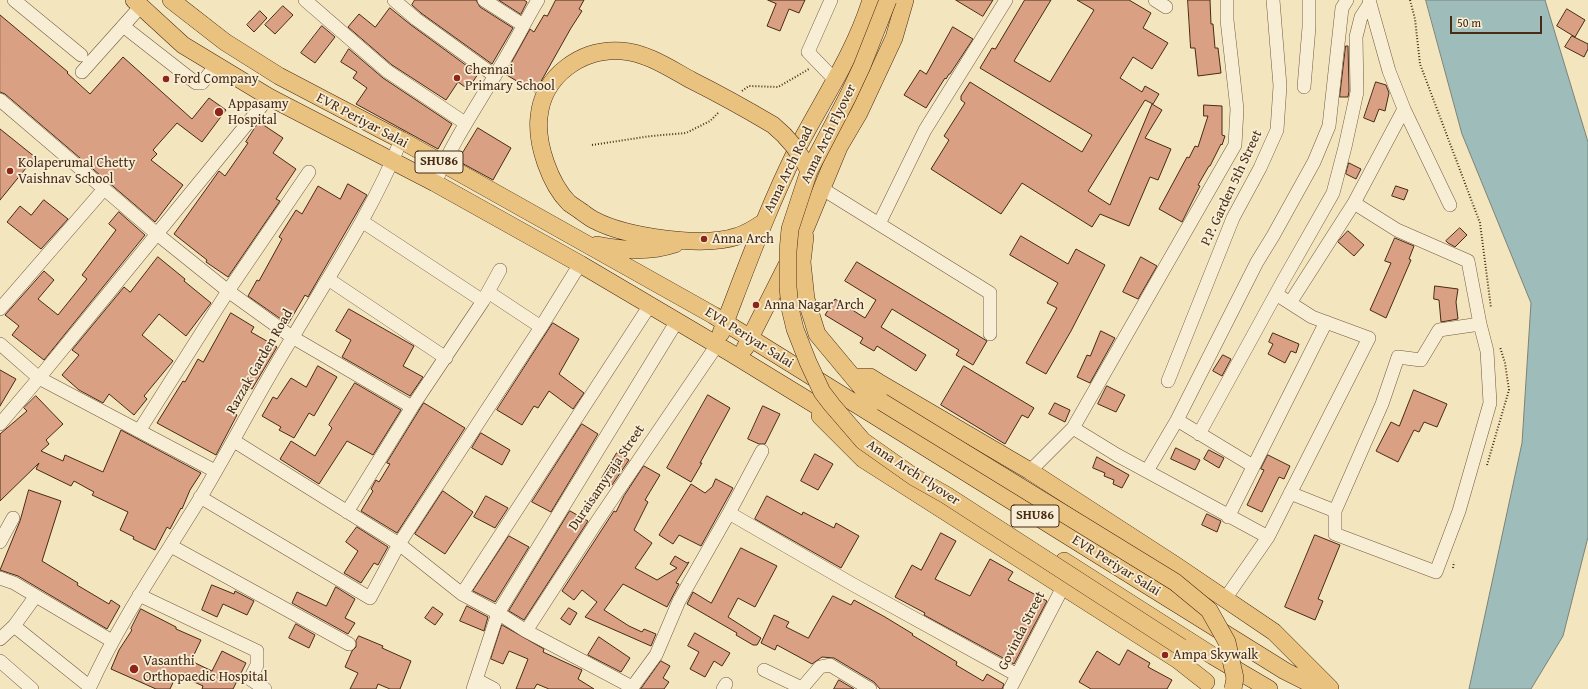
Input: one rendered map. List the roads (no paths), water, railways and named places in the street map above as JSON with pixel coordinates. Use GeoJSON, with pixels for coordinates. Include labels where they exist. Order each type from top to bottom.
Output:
{"type":"FeatureCollection","features":[{"type":"Feature","properties":{"kind":"main road","name":"EVR Periyar Salai"},"geometry":{"type":"LineString","coordinates":[[171,0],[226,42],[279,76],[401,140],[751,338],[1285,671],[1321,689]]}},
{"type":"Feature","properties":{"kind":"main road","name":"Anna Arch Road"},"geometry":{"type":"LineString","coordinates":[[717,345],[764,222],[786,173],[845,62],[871,0]]}},
{"type":"Feature","properties":{"kind":"main road","name":"Anna Arch Flyover"},"geometry":{"type":"LineString","coordinates":[[888,0],[854,84],[809,171],[790,229],[788,251],[788,287],[790,308],[795,329],[808,362],[822,392],[863,441],[914,477],[946,495],[1185,654]]}},
{"type":"Feature","properties":{"kind":"main road"},"geometry":{"type":"LineString","coordinates":[[740,358],[806,227],[838,147],[859,113],[894,38],[905,0]]}},
{"type":"Feature","properties":{"kind":"main road","name":"EVR Periyar Salai"},"geometry":{"type":"LineString","coordinates":[[138,3],[183,45],[269,97],[435,183],[580,264],[740,358],[1265,688]]}},
{"type":"Feature","properties":{"kind":"main road"},"geometry":{"type":"LineString","coordinates":[[764,222],[750,232],[724,240],[683,241],[662,238],[609,226],[594,220],[569,203],[552,178],[543,156],[540,137],[539,117],[543,98],[559,73],[571,63],[585,55],[605,51],[636,52],[657,61],[773,125],[787,136],[802,156],[809,171]]}},
{"type":"Feature","properties":{"kind":"main road"},"geometry":{"type":"LineString","coordinates":[[808,130],[838,147]]}},
{"type":"Feature","properties":{"kind":"main road"},"geometry":{"type":"LineString","coordinates":[[786,173],[821,188]]}},
{"type":"Feature","properties":{"kind":"main road"},"geometry":{"type":"LineString","coordinates":[[806,227],[802,262],[806,299],[817,334],[853,377],[875,398],[1180,587],[1209,610],[1227,642],[1235,678],[1233,689]]}},
{"type":"Feature","properties":{"kind":"main road"},"geometry":{"type":"LineString","coordinates":[[583,242],[639,251],[663,248],[683,241]]}},
{"type":"Feature","properties":{"kind":"main road"},"geometry":{"type":"LineString","coordinates":[[853,377],[870,377],[1030,471],[1175,565],[1274,632],[1330,689]]}},
{"type":"Feature","properties":{"kind":"main road"},"geometry":{"type":"LineString","coordinates":[[798,394],[863,459],[1063,587],[1185,654],[1213,656]]}},
{"type":"Feature","properties":{"kind":"main road"},"geometry":{"type":"LineString","coordinates":[[842,396],[875,398]]}},
{"type":"Feature","properties":{"kind":"main road"},"geometry":{"type":"LineString","coordinates":[[1185,654],[1206,686]]}},
{"type":"Feature","properties":{"kind":"street"},"geometry":{"type":"LineString","coordinates":[[14,0],[81,55]]}},
{"type":"Feature","properties":{"kind":"street"},"geometry":{"type":"LineString","coordinates":[[305,0],[387,71],[465,123]]}},
{"type":"Feature","properties":{"kind":"street"},"geometry":{"type":"LineString","coordinates":[[394,0],[416,19],[495,76]]}},
{"type":"Feature","properties":{"kind":"street"},"geometry":{"type":"LineString","coordinates":[[484,0],[523,25]]}},
{"type":"Feature","properties":{"kind":"street"},"geometry":{"type":"LineString","coordinates":[[435,183],[442,164],[465,123],[495,76],[538,0]]}},
{"type":"Feature","properties":{"kind":"street"},"geometry":{"type":"LineString","coordinates":[[831,0],[808,52],[835,80]]}},
{"type":"Feature","properties":{"kind":"street"},"geometry":{"type":"LineString","coordinates":[[879,224],[925,130],[1006,0]]}},
{"type":"Feature","properties":{"kind":"street"},"geometry":{"type":"LineString","coordinates":[[1030,471],[1073,428],[1235,145],[1237,109],[1226,0]]}},
{"type":"Feature","properties":{"kind":"street","name":"P.P. Garden 5th Street"},"geometry":{"type":"LineString","coordinates":[[1168,381],[1233,218],[1260,168],[1277,130],[1280,86],[1273,0]]}},
{"type":"Feature","properties":{"kind":"street"},"geometry":{"type":"LineString","coordinates":[[1304,87],[1309,27],[1309,0]]}},
{"type":"Feature","properties":{"kind":"street"},"geometry":{"type":"LineString","coordinates":[[1147,471],[1177,420],[1257,262],[1314,162],[1329,126],[1342,8],[1347,0]]}},
{"type":"Feature","properties":{"kind":"street"},"geometry":{"type":"LineString","coordinates":[[1199,434],[1333,193],[1357,92],[1356,37],[1361,17],[1370,2]]}},
{"type":"Feature","properties":{"kind":"street"},"geometry":{"type":"LineString","coordinates":[[1370,2],[1389,71],[1404,109],[1450,205]]}},
{"type":"Feature","properties":{"kind":"street"},"geometry":{"type":"LineString","coordinates":[[82,72],[123,26],[138,3]]}},
{"type":"Feature","properties":{"kind":"street"},"geometry":{"type":"LineString","coordinates":[[123,26],[196,83],[202,83],[216,65]]}},
{"type":"Feature","properties":{"kind":"street"},"geometry":{"type":"LineString","coordinates":[[0,424],[269,97]]}},
{"type":"Feature","properties":{"kind":"street"},"geometry":{"type":"LineString","coordinates":[[0,100],[157,234],[228,291],[292,337],[412,407]]}},
{"type":"Feature","properties":{"kind":"street"},"geometry":{"type":"LineString","coordinates":[[1290,303],[1354,203],[1404,109]]}},
{"type":"Feature","properties":{"kind":"street","name":"Razzak Garden Road"},"geometry":{"type":"LineString","coordinates":[[89,688],[112,641],[139,594],[171,546],[234,441],[292,337],[363,222],[401,140]]}},
{"type":"Feature","properties":{"kind":"street"},"geometry":{"type":"LineString","coordinates":[[139,431],[228,291],[309,172]]}},
{"type":"Feature","properties":{"kind":"street"},"geometry":{"type":"LineString","coordinates":[[821,188],[990,293],[990,334]]}},
{"type":"Feature","properties":{"kind":"street"},"geometry":{"type":"LineString","coordinates":[[0,309],[104,189]]}},
{"type":"Feature","properties":{"kind":"street"},"geometry":{"type":"LineString","coordinates":[[1354,203],[1397,230],[1468,261],[1480,324],[1487,351],[1490,403],[1459,512],[1436,572],[1335,534],[1335,511],[1382,404],[1398,357],[1422,360],[1439,330],[1480,324]]}},
{"type":"Feature","properties":{"kind":"street"},"geometry":{"type":"LineString","coordinates":[[363,222],[486,297],[541,327]]}},
{"type":"Feature","properties":{"kind":"street"},"geometry":{"type":"LineString","coordinates":[[200,497],[370,598],[399,544],[541,327],[580,264]]}},
{"type":"Feature","properties":{"kind":"street"},"geometry":{"type":"LineString","coordinates":[[347,512],[412,407],[486,297],[500,270]]}},
{"type":"Feature","properties":{"kind":"street"},"geometry":{"type":"LineString","coordinates":[[328,279],[446,358]]}},
{"type":"Feature","properties":{"kind":"street"},"geometry":{"type":"LineString","coordinates":[[1225,599],[1268,537],[1369,338],[1312,317],[1276,294]]}},
{"type":"Feature","properties":{"kind":"street"},"geometry":{"type":"LineString","coordinates":[[462,594],[650,305]]}},
{"type":"Feature","properties":{"kind":"street"},"geometry":{"type":"LineString","coordinates":[[494,689],[475,684],[498,612],[677,321]]}},
{"type":"Feature","properties":{"kind":"street"},"geometry":{"type":"LineString","coordinates":[[1228,517],[1326,322]]}},
{"type":"Feature","properties":{"kind":"street"},"geometry":{"type":"LineString","coordinates":[[0,344],[39,378],[215,471]]}},
{"type":"Feature","properties":{"kind":"street","name":"Duraisamyraja Street"},"geometry":{"type":"LineString","coordinates":[[526,631],[598,520],[717,345]]}},
{"type":"Feature","properties":{"kind":"street"},"geometry":{"type":"LineString","coordinates":[[1177,420],[1254,466]]}},
{"type":"Feature","properties":{"kind":"street"},"geometry":{"type":"LineString","coordinates":[[1073,428],[1117,455],[1228,517],[1268,537]]}},
{"type":"Feature","properties":{"kind":"street"},"geometry":{"type":"LineString","coordinates":[[234,441],[399,544],[462,594],[498,612],[526,631],[632,688],[656,655],[679,601],[762,451]]}},
{"type":"Feature","properties":{"kind":"street"},"geometry":{"type":"LineString","coordinates":[[1290,493],[1335,511]]}},
{"type":"Feature","properties":{"kind":"street"},"geometry":{"type":"LineString","coordinates":[[729,513],[852,584],[1018,675]]}},
{"type":"Feature","properties":{"kind":"street"},"geometry":{"type":"LineString","coordinates":[[0,542],[14,518]]}},
{"type":"Feature","properties":{"kind":"street"},"geometry":{"type":"LineString","coordinates":[[171,546],[349,644]]}},
{"type":"Feature","properties":{"kind":"street"},"geometry":{"type":"LineString","coordinates":[[0,578],[14,583],[112,641]]}},
{"type":"Feature","properties":{"kind":"street","name":"Govinda Street"},"geometry":{"type":"LineString","coordinates":[[1010,689],[1063,587]]}},
{"type":"Feature","properties":{"kind":"street"},"geometry":{"type":"LineString","coordinates":[[139,594],[257,651],[257,665],[250,680],[265,689]]}},
{"type":"Feature","properties":{"kind":"street"},"geometry":{"type":"LineString","coordinates":[[0,639],[14,626],[36,597]]}},
{"type":"Feature","properties":{"kind":"street"},"geometry":{"type":"LineString","coordinates":[[14,626],[89,688]]}},
{"type":"Feature","properties":{"kind":"street"},"geometry":{"type":"LineString","coordinates":[[0,661],[32,689]]}},
{"type":"Feature","properties":{"kind":"street"},"geometry":{"type":"LineString","coordinates":[[764,670],[802,688],[820,667],[830,665],[870,689]]}},
{"type":"Feature","properties":{"kind":"water"},"geometry":{"type":"Polygon","coordinates":[[[1426,0],[1545,0],[1588,142],[1588,537],[1563,636],[1531,689],[1469,689],[1522,443],[1531,303],[1462,134],[1426,0]]]}},
{"type":"Feature","properties":{"kind":"place","name":"Chennai Primary School"},"geometry":{"type":"Point","coordinates":[457,78]}},
{"type":"Feature","properties":{"kind":"place","name":"Ford Company"},"geometry":{"type":"Point","coordinates":[166,79]}},
{"type":"Feature","properties":{"kind":"place","name":"Appasamy Hospital"},"geometry":{"type":"Point","coordinates":[219,112]}},
{"type":"Feature","properties":{"kind":"place","name":"Kolaperumal Chetty Vaishnav School"},"geometry":{"type":"Point","coordinates":[10,171]}},
{"type":"Feature","properties":{"kind":"place","name":"Anna Arch"},"geometry":{"type":"Point","coordinates":[704,239]}},
{"type":"Feature","properties":{"kind":"place","name":"Anna Nagar Arch"},"geometry":{"type":"Point","coordinates":[756,305]}},
{"type":"Feature","properties":{"kind":"place","name":"Ampa Skywalk"},"geometry":{"type":"Point","coordinates":[1165,655]}},
{"type":"Feature","properties":{"kind":"place","name":"Vasanthi Orthopaedic Hospital"},"geometry":{"type":"Point","coordinates":[134,669]}}]}
